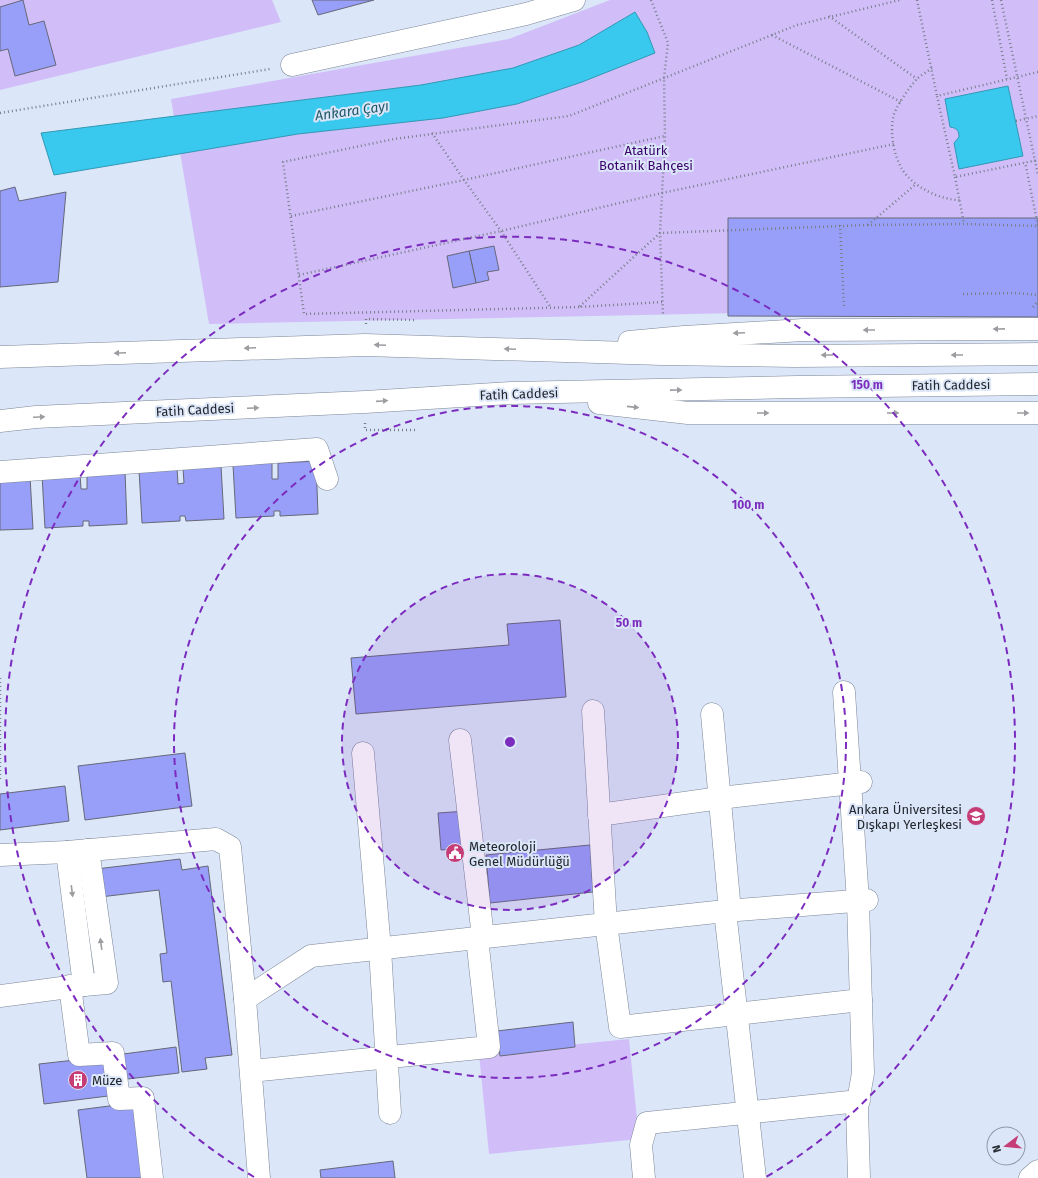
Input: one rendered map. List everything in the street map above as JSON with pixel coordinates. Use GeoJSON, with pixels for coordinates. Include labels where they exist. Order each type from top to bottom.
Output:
{"type":"FeatureCollection","features":[{"type":"Feature","properties":{"kind":"street"},"geometry":{"type":"LineString","coordinates":[[292,65],[526,14],[574,0]]}},
{"type":"Feature","properties":{"kind":"street"},"geometry":{"type":"LineString","coordinates":[[549,350],[678,337],[803,330],[1038,329]]}},
{"type":"Feature","properties":{"kind":"street"},"geometry":{"type":"LineString","coordinates":[[0,357],[366,345],[662,354],[794,356],[1038,354]]}},
{"type":"Feature","properties":{"kind":"street","name":"Fatih Caddesi"},"geometry":{"type":"LineString","coordinates":[[0,421],[36,417],[365,402],[511,393],[1038,384]]}},
{"type":"Feature","properties":{"kind":"street"},"geometry":{"type":"LineString","coordinates":[[511,393],[688,413],[1038,413]]}},
{"type":"Feature","properties":{"kind":"street"},"geometry":{"type":"LineString","coordinates":[[0,472],[317,449],[327,479]]}},
{"type":"Feature","properties":{"kind":"street"},"geometry":{"type":"LineString","coordinates":[[844,692],[855,783],[862,900],[861,1000],[863,1073],[857,1108],[859,1178]]}},
{"type":"Feature","properties":{"kind":"street"},"geometry":{"type":"LineString","coordinates":[[593,711],[606,924],[620,1026],[861,1000]]}},
{"type":"Feature","properties":{"kind":"street"},"geometry":{"type":"LineString","coordinates":[[712,714],[737,1014],[755,1178]]}},
{"type":"Feature","properties":{"kind":"street"},"geometry":{"type":"LineString","coordinates":[[250,1071],[489,1046],[480,938],[460,740]]}},
{"type":"Feature","properties":{"kind":"street"},"geometry":{"type":"LineString","coordinates":[[363,753],[380,948],[390,1113]]}},
{"type":"Feature","properties":{"kind":"street"},"geometry":{"type":"LineString","coordinates":[[600,815],[720,798],[855,783]]}},
{"type":"Feature","properties":{"kind":"street"},"geometry":{"type":"LineString","coordinates":[[0,855],[77,851],[216,839],[230,848],[245,999],[259,1178]]}},
{"type":"Feature","properties":{"kind":"street"},"geometry":{"type":"LineString","coordinates":[[0,996],[77,985],[107,983],[77,851]]}},
{"type":"Feature","properties":{"kind":"street"},"geometry":{"type":"LineString","coordinates":[[77,851],[77,985],[79,1055],[113,1053],[119,1099],[143,1098],[152,1178]]}},
{"type":"Feature","properties":{"kind":"street"},"geometry":{"type":"LineString","coordinates":[[245,999],[311,956],[728,911],[862,900]]}},
{"type":"Feature","properties":{"kind":"street"},"geometry":{"type":"LineString","coordinates":[[644,1178],[642,1145],[647,1123],[859,1101]]}},
{"type":"Feature","properties":{"kind":"street"},"geometry":{"type":"LineString","coordinates":[[1030,1178],[1038,1171]]}},
{"type":"Feature","properties":{"kind":"path"},"geometry":{"type":"LineString","coordinates":[[652,0],[668,43],[664,78],[665,136],[660,233],[663,319]]}},
{"type":"Feature","properties":{"kind":"path"},"geometry":{"type":"LineString","coordinates":[[662,302],[579,308],[304,314],[283,162],[394,139],[569,116],[797,25],[900,0]]}},
{"type":"Feature","properties":{"kind":"path"},"geometry":{"type":"LineString","coordinates":[[917,0],[964,224]]}},
{"type":"Feature","properties":{"kind":"path"},"geometry":{"type":"LineString","coordinates":[[992,0],[1007,79]]}},
{"type":"Feature","properties":{"kind":"path"},"geometry":{"type":"LineString","coordinates":[[1001,0],[1026,118],[1037,160],[1038,175]]}},
{"type":"Feature","properties":{"kind":"path"},"geometry":{"type":"LineString","coordinates":[[829,16],[917,79]]}},
{"type":"Feature","properties":{"kind":"path"},"geometry":{"type":"LineString","coordinates":[[772,35],[901,102]]}},
{"type":"Feature","properties":{"kind":"path"},"geometry":{"type":"LineString","coordinates":[[0,113],[292,65]]}},
{"type":"Feature","properties":{"kind":"path"},"geometry":{"type":"LineString","coordinates":[[932,68],[917,79],[905,94],[893,117],[894,144],[903,170],[916,184],[941,198],[960,200]]}},
{"type":"Feature","properties":{"kind":"path"},"geometry":{"type":"LineString","coordinates":[[937,96],[1038,72]]}},
{"type":"Feature","properties":{"kind":"path"},"geometry":{"type":"LineString","coordinates":[[1016,121],[1038,116]]}},
{"type":"Feature","properties":{"kind":"path"},"geometry":{"type":"LineString","coordinates":[[432,133],[501,231],[552,308]]}},
{"type":"Feature","properties":{"kind":"path"},"geometry":{"type":"LineString","coordinates":[[291,216],[665,136]]}},
{"type":"Feature","properties":{"kind":"path"},"geometry":{"type":"LineString","coordinates":[[299,275],[501,231],[662,193],[894,144]]}},
{"type":"Feature","properties":{"kind":"path"},"geometry":{"type":"LineString","coordinates":[[955,177],[1037,160]]}},
{"type":"Feature","properties":{"kind":"path"},"geometry":{"type":"LineString","coordinates":[[579,308],[660,233],[867,225],[964,224],[1038,226],[1026,162]]}},
{"type":"Feature","properties":{"kind":"path"},"geometry":{"type":"LineString","coordinates":[[867,225],[916,184]]}},
{"type":"Feature","properties":{"kind":"path"},"geometry":{"type":"LineString","coordinates":[[840,226],[844,308]]}},
{"type":"Feature","properties":{"kind":"path"},"geometry":{"type":"LineString","coordinates":[[963,294],[1016,293],[1038,295]]}},
{"type":"Feature","properties":{"kind":"path"},"geometry":{"type":"LineString","coordinates":[[366,319],[416,320]]}},
{"type":"Feature","properties":{"kind":"path"},"geometry":{"type":"LineString","coordinates":[[365,430],[415,430]]}},
{"type":"Feature","properties":{"kind":"path"},"geometry":{"type":"LineString","coordinates":[[0,678],[0,781]]}},
{"type":"Feature","properties":{"kind":"green space"},"geometry":{"type":"Polygon","coordinates":[[[0,0],[272,0],[281,22],[0,90],[0,0]]]}},
{"type":"Feature","properties":{"kind":"green space","name":"Atatürk Botanik Bahçesi"},"geometry":{"type":"Polygon","coordinates":[[[610,0],[1038,0],[1038,312],[793,312],[209,324],[171,99],[509,39],[610,0]]]}},
{"type":"Feature","properties":{"kind":"green space"},"geometry":{"type":"Polygon","coordinates":[[[629,1039],[639,1139],[489,1154],[479,1054],[629,1039]]]}},
{"type":"Feature","properties":{"kind":"water","name":"Ankara Çayı"},"geometry":{"type":"Polygon","coordinates":[[[635,12],[647,32],[655,53],[582,82],[517,104],[443,118],[298,134],[54,175],[41,133],[421,85],[513,68],[579,45],[635,12]]]}},
{"type":"Feature","properties":{"kind":"water"},"geometry":{"type":"Polygon","coordinates":[[[1008,86],[1023,156],[959,169],[954,143],[959,137],[959,133],[956,129],[950,127],[945,99],[1008,86]]]}},
{"type":"Feature","properties":{"kind":"building"},"geometry":{"type":"Polygon","coordinates":[[[23,0],[29,25],[44,21],[56,65],[15,76],[8,49],[0,51],[0,7],[23,0]]]}},
{"type":"Feature","properties":{"kind":"building"},"geometry":{"type":"Polygon","coordinates":[[[312,0],[374,0],[318,15],[312,0]]]}},
{"type":"Feature","properties":{"kind":"building"},"geometry":{"type":"Polygon","coordinates":[[[15,187],[19,201],[66,192],[58,282],[0,287],[0,191],[15,187]]]}},
{"type":"Feature","properties":{"kind":"building"},"geometry":{"type":"Polygon","coordinates":[[[728,218],[1038,218],[1038,317],[728,316],[728,218]]]}},
{"type":"Feature","properties":{"kind":"building"},"geometry":{"type":"Polygon","coordinates":[[[494,246],[499,270],[487,272],[489,280],[476,283],[469,251],[494,246]]]}},
{"type":"Feature","properties":{"kind":"building"},"geometry":{"type":"Polygon","coordinates":[[[469,251],[476,283],[453,288],[447,256],[469,251]]]}},
{"type":"Feature","properties":{"kind":"building"},"geometry":{"type":"Polygon","coordinates":[[[316,461],[318,514],[280,516],[280,511],[274,511],[274,516],[236,518],[233,465],[272,463],[272,479],[278,479],[278,463],[316,461]]]}},
{"type":"Feature","properties":{"kind":"building"},"geometry":{"type":"Polygon","coordinates":[[[221,466],[224,519],[186,521],[185,516],[180,516],[180,521],[142,523],[139,470],[177,468],[178,484],[184,483],[183,468],[221,466]]]}},
{"type":"Feature","properties":{"kind":"building"},"geometry":{"type":"Polygon","coordinates":[[[125,471],[127,524],[89,526],[89,521],[83,521],[83,526],[45,528],[42,475],[80,473],[81,489],[87,489],[87,473],[125,471]]]}},
{"type":"Feature","properties":{"kind":"building"},"geometry":{"type":"Polygon","coordinates":[[[30,476],[33,529],[0,530],[0,477],[30,476]]]}},
{"type":"Feature","properties":{"kind":"building"},"geometry":{"type":"Polygon","coordinates":[[[560,620],[566,697],[356,714],[351,658],[509,645],[507,624],[560,620]]]}},
{"type":"Feature","properties":{"kind":"building"},"geometry":{"type":"Polygon","coordinates":[[[185,753],[192,806],[85,820],[78,766],[185,753]]]}},
{"type":"Feature","properties":{"kind":"building"},"geometry":{"type":"Polygon","coordinates":[[[65,786],[69,821],[0,830],[0,794],[65,786]]]}},
{"type":"Feature","properties":{"kind":"building"},"geometry":{"type":"Polygon","coordinates":[[[467,811],[470,848],[441,850],[438,813],[467,811]]]}},
{"type":"Feature","properties":{"kind":"building"},"geometry":{"type":"Polygon","coordinates":[[[590,845],[593,892],[490,903],[486,855],[590,845]]]}},
{"type":"Feature","properties":{"kind":"building"},"geometry":{"type":"Polygon","coordinates":[[[180,859],[182,870],[208,866],[232,1055],[205,1058],[207,1069],[182,1072],[171,981],[163,982],[160,954],[167,953],[159,890],[100,897],[96,869],[180,859]]]}},
{"type":"Feature","properties":{"kind":"building"},"geometry":{"type":"Polygon","coordinates":[[[573,1022],[575,1047],[500,1056],[497,1031],[573,1022]]]}},
{"type":"Feature","properties":{"kind":"building"},"geometry":{"type":"Polygon","coordinates":[[[176,1047],[179,1073],[119,1080],[116,1055],[176,1047]]]}},
{"type":"Feature","properties":{"kind":"building","name":"Müze"},"geometry":{"type":"Polygon","coordinates":[[[111,1056],[116,1095],[44,1104],[39,1064],[111,1056]]]}},
{"type":"Feature","properties":{"kind":"building"},"geometry":{"type":"Polygon","coordinates":[[[140,1102],[149,1178],[87,1178],[78,1110],[140,1102]]]}},
{"type":"Feature","properties":{"kind":"building"},"geometry":{"type":"Polygon","coordinates":[[[393,1161],[395,1178],[321,1178],[320,1170],[393,1161]]]}},
{"type":"Feature","properties":{"kind":"place","name":"Ankara Üniversitesi Dışkapı Yerleşkesi"},"geometry":{"type":"Point","coordinates":[976,816]}},
{"type":"Feature","properties":{"kind":"place","name":"Meteoroloji Genel Müdürlüğü"},"geometry":{"type":"Point","coordinates":[455,853]}},
{"type":"Feature","properties":{"kind":"place","name":"Müze"},"geometry":{"type":"Point","coordinates":[78,1080]}}]}
